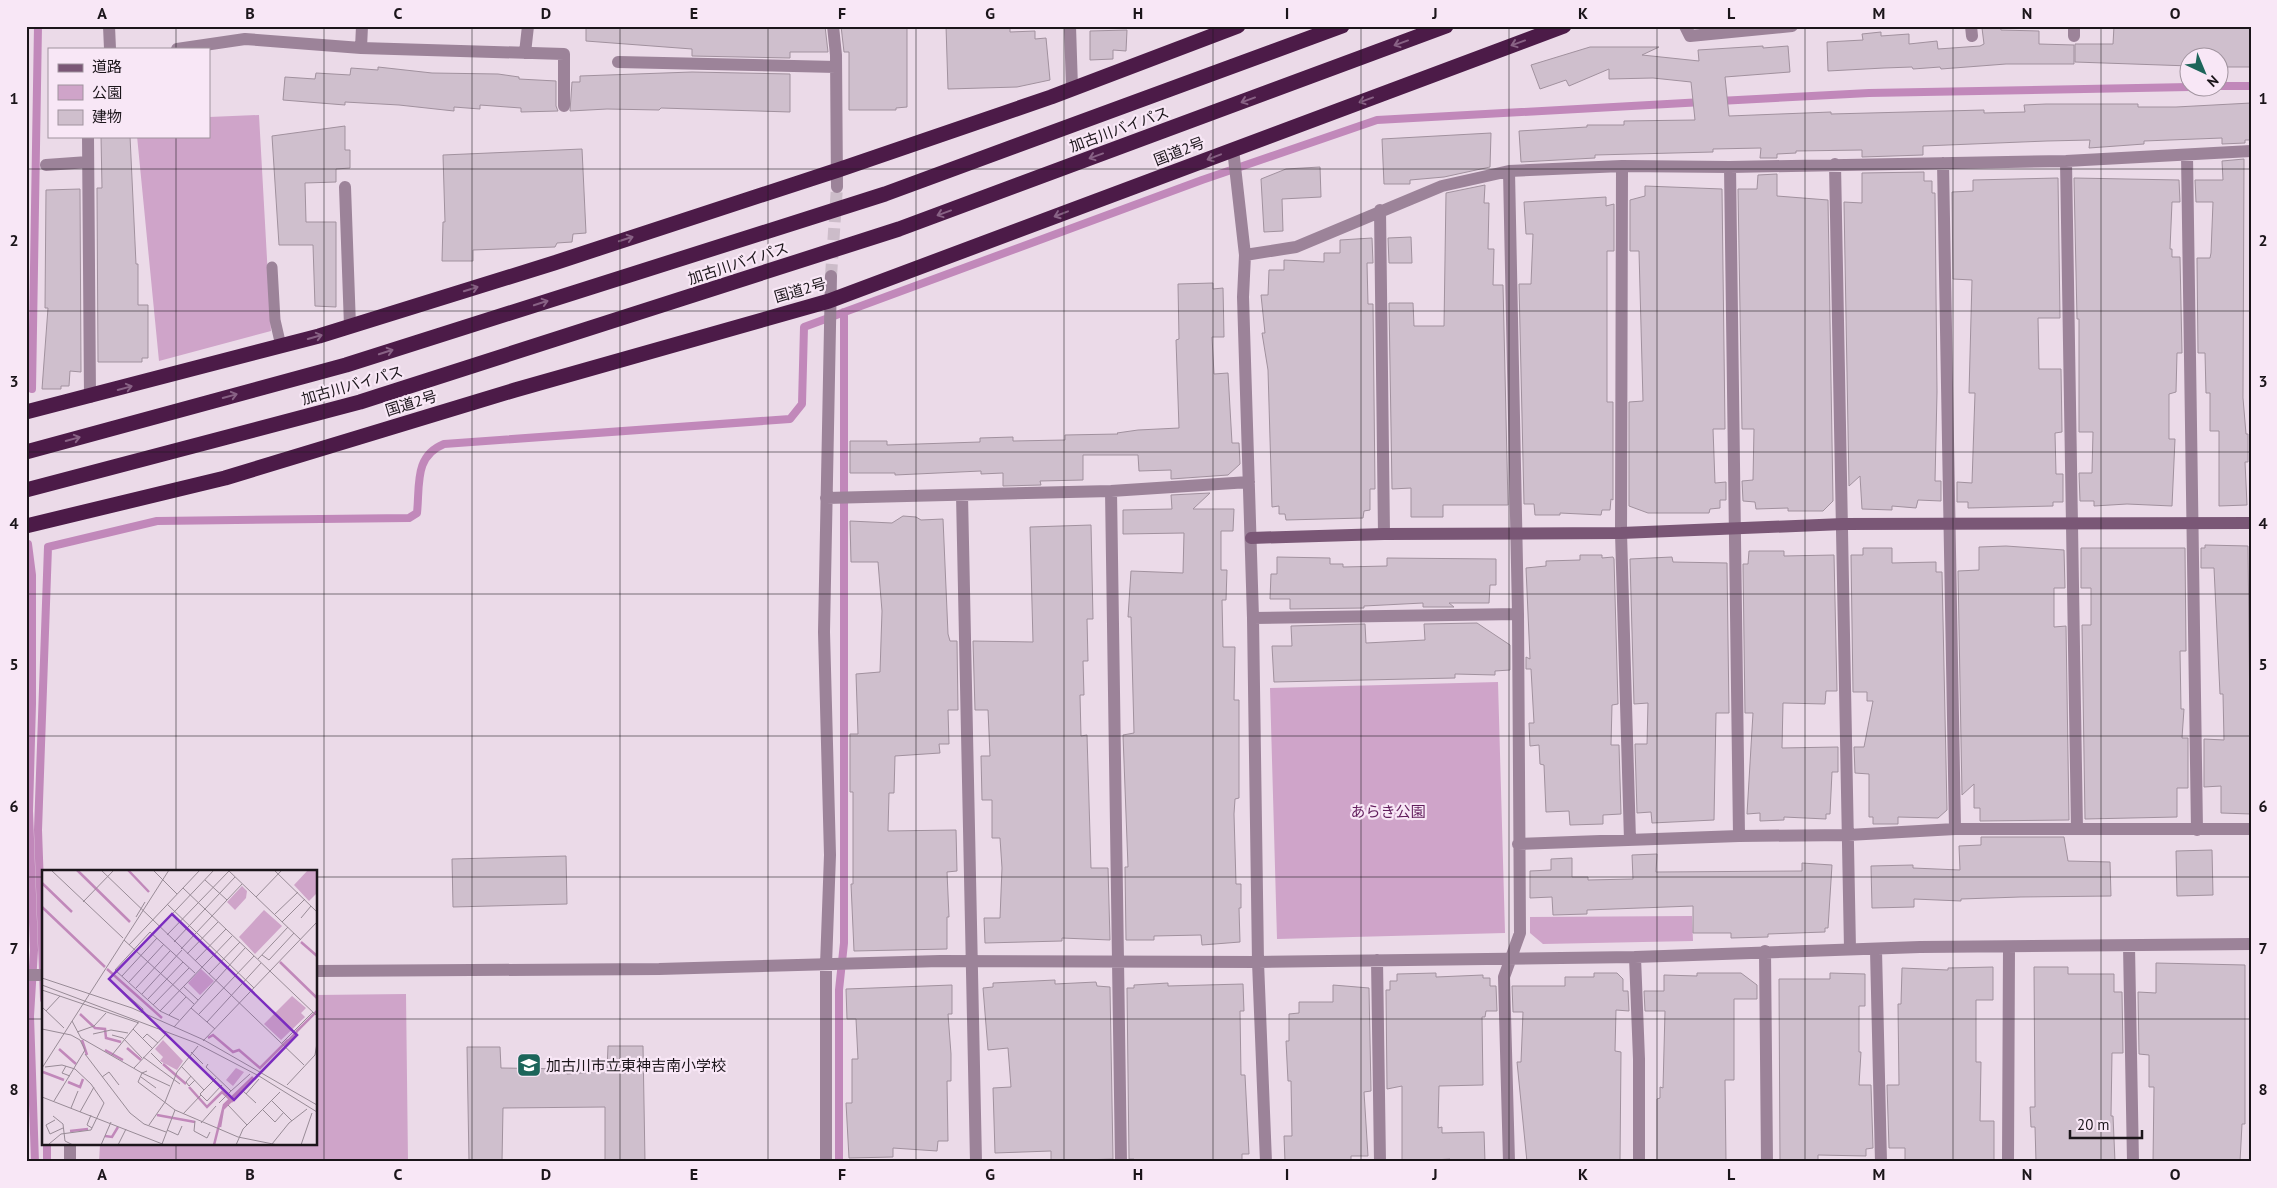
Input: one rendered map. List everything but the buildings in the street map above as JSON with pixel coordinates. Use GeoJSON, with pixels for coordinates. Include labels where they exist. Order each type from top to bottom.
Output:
{"type":"FeatureCollection","features":[{"type":"Feature","properties":{"kind":"highway","name":"加古川バイパス"},"geometry":{"type":"LineString","coordinates":[[26,490],[360,402],[899,229],[1446,26]]}},
{"type":"Feature","properties":{"kind":"highway","name":"国道2号"},"geometry":{"type":"LineString","coordinates":[[26,526],[225,478],[515,390],[829,302],[1234,155],[1564,26]]}},
{"type":"Feature","properties":{"kind":"highway"},"geometry":{"type":"LineString","coordinates":[[26,412],[90,397],[281,346],[554,263],[838,170],[1072,88],[1236,27]]}},
{"type":"Feature","properties":{"kind":"highway","name":"加古川バイパス"},"geometry":{"type":"LineString","coordinates":[[26,452],[346,365],[885,194],[1338,28]]}},
{"type":"Feature","properties":{"kind":"street"},"geometry":{"type":"LineString","coordinates":[[108,26],[110,48]]}},
{"type":"Feature","properties":{"kind":"street"},"geometry":{"type":"LineString","coordinates":[[361,48],[362,26]]}},
{"type":"Feature","properties":{"kind":"street"},"geometry":{"type":"LineString","coordinates":[[525,53],[528,26]]}},
{"type":"Feature","properties":{"kind":"street"},"geometry":{"type":"LineString","coordinates":[[833,26],[836,67],[837,186]]}},
{"type":"Feature","properties":{"kind":"street"},"geometry":{"type":"LineString","coordinates":[[1070,26],[1072,88]]}},
{"type":"Feature","properties":{"kind":"street"},"geometry":{"type":"LineString","coordinates":[[1685,26],[1690,36],[1792,26]]}},
{"type":"Feature","properties":{"kind":"street"},"geometry":{"type":"LineString","coordinates":[[181,48],[246,32],[361,48],[564,54],[564,106]]}},
{"type":"Feature","properties":{"kind":"street"},"geometry":{"type":"LineString","coordinates":[[618,62],[836,67]]}},
{"type":"Feature","properties":{"kind":"street"},"geometry":{"type":"LineString","coordinates":[[88,138],[90,397]]}},
{"type":"Feature","properties":{"kind":"street"},"geometry":{"type":"LineString","coordinates":[[1245,255],[1296,247],[1380,210],[1442,186],[1509,171],[1622,166],[1730,167],[2066,161],[2251,151]]}},
{"type":"Feature","properties":{"kind":"street"},"geometry":{"type":"LineString","coordinates":[[1234,155],[1245,255],[1243,297],[1253,618],[1258,962],[1266,1162]]}},
{"type":"Feature","properties":{"kind":"street"},"geometry":{"type":"LineString","coordinates":[[2187,155],[2197,830]]}},
{"type":"Feature","properties":{"kind":"street"},"geometry":{"type":"LineString","coordinates":[[2066,161],[2077,829]]}},
{"type":"Feature","properties":{"kind":"street"},"geometry":{"type":"LineString","coordinates":[[46,165],[88,162]]}},
{"type":"Feature","properties":{"kind":"street"},"geometry":{"type":"LineString","coordinates":[[1943,163],[1956,829]]}},
{"type":"Feature","properties":{"kind":"street"},"geometry":{"type":"LineString","coordinates":[[1835,164],[1850,949]]}},
{"type":"Feature","properties":{"kind":"street"},"geometry":{"type":"LineString","coordinates":[[1622,166],[1621,533],[1630,840]]}},
{"type":"Feature","properties":{"kind":"street"},"geometry":{"type":"LineString","coordinates":[[1730,167],[1733,530],[1739,836]]}},
{"type":"Feature","properties":{"kind":"street"},"geometry":{"type":"LineString","coordinates":[[1509,171],[1518,614],[1520,933],[1504,977],[1509,1162]]}},
{"type":"Feature","properties":{"kind":"street"},"geometry":{"type":"LineString","coordinates":[[345,187],[350,326]]}},
{"type":"Feature","properties":{"kind":"street"},"geometry":{"type":"LineString","coordinates":[[1380,210],[1384,534]]}},
{"type":"Feature","properties":{"kind":"street"},"geometry":{"type":"LineString","coordinates":[[826,1162],[826,965],[830,855],[824,632],[831,276]]}},
{"type":"Feature","properties":{"kind":"street"},"geometry":{"type":"LineString","coordinates":[[827,498],[1110,491],[1248,482]]}},
{"type":"Feature","properties":{"kind":"street"},"geometry":{"type":"LineString","coordinates":[[1110,491],[1116,961],[1121,1162]]}},
{"type":"Feature","properties":{"kind":"street"},"geometry":{"type":"LineString","coordinates":[[962,495],[976,1162]]}},
{"type":"Feature","properties":{"kind":"street"},"geometry":{"type":"LineString","coordinates":[[1251,538],[1384,534],[1621,533],[1733,530],[1843,524],[2192,521],[2251,523]]}},
{"type":"Feature","properties":{"kind":"street"},"geometry":{"type":"LineString","coordinates":[[1253,618],[1518,614]]}},
{"type":"Feature","properties":{"kind":"street"},"geometry":{"type":"LineString","coordinates":[[1518,844],[1739,836],[1848,835],[1956,829],[2251,829]]}},
{"type":"Feature","properties":{"kind":"street"},"geometry":{"type":"LineString","coordinates":[[318,971],[826,965],[972,961],[1258,962],[1511,959],[1635,957],[1765,951],[1876,950],[1920,947],[2251,944]]}},
{"type":"Feature","properties":{"kind":"street"},"geometry":{"type":"LineString","coordinates":[[2129,946],[2133,1162]]}},
{"type":"Feature","properties":{"kind":"street"},"geometry":{"type":"LineString","coordinates":[[2008,947],[2008,1162]]}},
{"type":"Feature","properties":{"kind":"street"},"geometry":{"type":"LineString","coordinates":[[1876,950],[1881,1162]]}},
{"type":"Feature","properties":{"kind":"street"},"geometry":{"type":"LineString","coordinates":[[1765,951],[1767,1162]]}},
{"type":"Feature","properties":{"kind":"street"},"geometry":{"type":"LineString","coordinates":[[1635,957],[1639,1059],[1639,1162]]}},
{"type":"Feature","properties":{"kind":"street"},"geometry":{"type":"LineString","coordinates":[[1378,960],[1380,1162]]}},
{"type":"Feature","properties":{"kind":"street"},"geometry":{"type":"LineString","coordinates":[[26,975],[42,975]]}},
{"type":"Feature","properties":{"kind":"street"},"geometry":{"type":"LineString","coordinates":[[70,1146],[70,1162]]}},
{"type":"Feature","properties":{"kind":"lane"},"geometry":{"type":"LineString","coordinates":[[272,267],[275,320],[281,346]]}},
{"type":"Feature","properties":{"kind":"green space"},"geometry":{"type":"Polygon","coordinates":[[[259,115],[271,331],[159,361],[137,138],[210,138],[210,117],[259,115]]]}},
{"type":"Feature","properties":{"kind":"green space","name":"あらき公園"},"geometry":{"type":"Polygon","coordinates":[[[1498,682],[1505,933],[1277,939],[1270,688],[1498,682]]]}},
{"type":"Feature","properties":{"kind":"green space"},"geometry":{"type":"Polygon","coordinates":[[[1692,916],[1693,941],[1543,944],[1530,933],[1530,917],[1692,916]]]}},
{"type":"Feature","properties":{"kind":"green space"},"geometry":{"type":"Polygon","coordinates":[[[406,994],[408,1162],[99,1162],[100,1146],[318,1146],[318,995],[406,994]]]}},
{"type":"Feature","properties":{"kind":"waterway"},"geometry":{"type":"LineString","coordinates":[[32,389],[38,26]]}},
{"type":"Feature","properties":{"kind":"waterway"},"geometry":{"type":"LineString","coordinates":[[2230,86],[2251,86]]}},
{"type":"Feature","properties":{"kind":"waterway"},"geometry":{"type":"LineString","coordinates":[[1719,101],[1869,93],[2180,87]]}},
{"type":"Feature","properties":{"kind":"waterway"},"geometry":{"type":"LineString","coordinates":[[42,943],[38,830],[48,547],[157,521],[409,518],[417,513],[420,472],[423,464],[434,449],[444,444],[790,419],[802,404],[804,327],[1202,180],[1377,120],[1703,102]]}},
{"type":"Feature","properties":{"kind":"waterway"},"geometry":{"type":"LineString","coordinates":[[839,1162],[839,990],[844,943],[844,312]]}},
{"type":"Feature","properties":{"kind":"waterway"},"geometry":{"type":"LineString","coordinates":[[28,544],[32,575],[32,704],[29,811],[34,950],[30,1016],[35,1162]]}},
{"type":"Feature","properties":{"kind":"waterway"},"geometry":{"type":"LineString","coordinates":[[47,1146],[47,1162]]}},
{"type":"Feature","properties":{"kind":"tunnel"},"geometry":{"type":"LineString","coordinates":[[831,276],[837,187]]}},
{"type":"Feature","properties":{"kind":"place","name":"加古川市立東神吉南小学校"},"geometry":{"type":"Point","coordinates":[529,1065]}}]}
